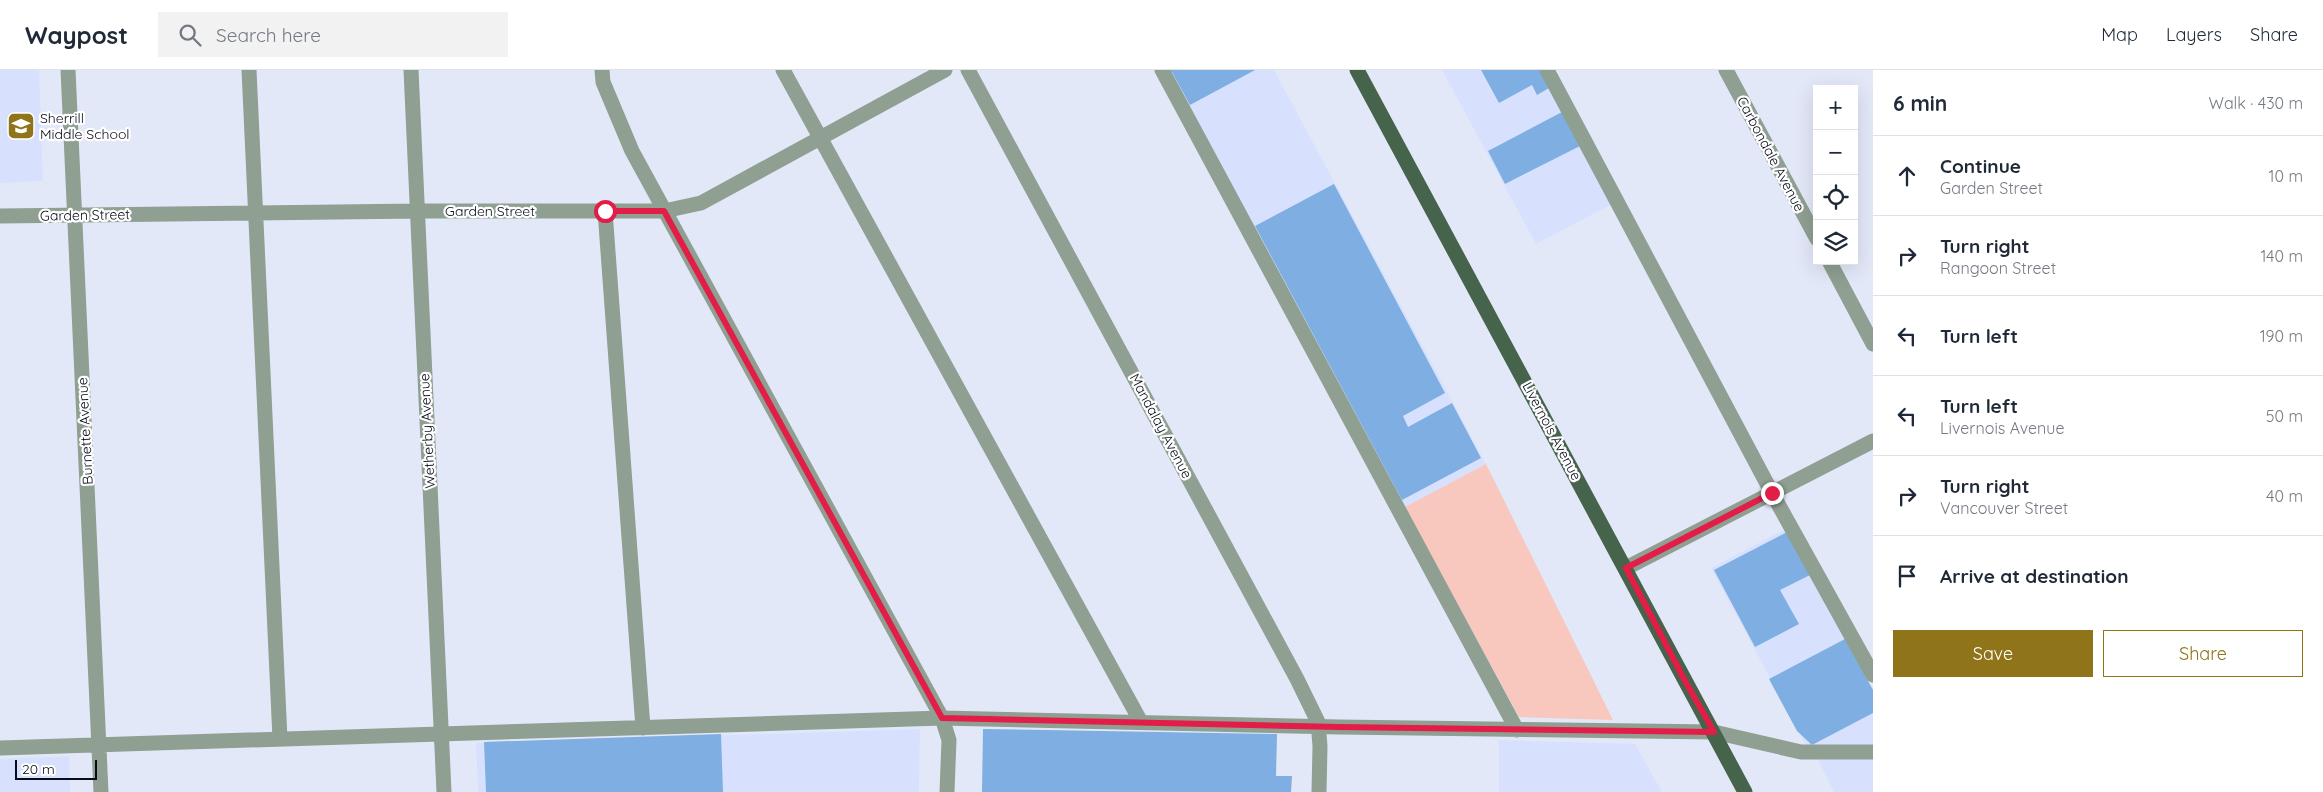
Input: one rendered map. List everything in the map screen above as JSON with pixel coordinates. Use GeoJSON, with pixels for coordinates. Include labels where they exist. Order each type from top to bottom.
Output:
{"type":"FeatureCollection","features":[{"type":"Feature","properties":{"kind":"main road","name":"Livernois Avenue"},"geometry":{"type":"LineString","coordinates":[[1357,70],[1745,792]]}},
{"type":"Feature","properties":{"kind":"street","name":"Burnette Avenue"},"geometry":{"type":"LineString","coordinates":[[68,70],[101,792]]}},
{"type":"Feature","properties":{"kind":"street"},"geometry":{"type":"LineString","coordinates":[[249,70],[280,739]]}},
{"type":"Feature","properties":{"kind":"street","name":"Wetherby Avenue"},"geometry":{"type":"LineString","coordinates":[[411,70],[444,792]]}},
{"type":"Feature","properties":{"kind":"street"},"geometry":{"type":"LineString","coordinates":[[602,70],[603,82],[632,151],[942,718],[949,740],[948,792]]}},
{"type":"Feature","properties":{"kind":"street"},"geometry":{"type":"LineString","coordinates":[[783,70],[1141,722]]}},
{"type":"Feature","properties":{"kind":"street","name":"Garden Street"},"geometry":{"type":"LineString","coordinates":[[0,216],[418,211],[664,211],[700,203],[946,70]]}},
{"type":"Feature","properties":{"kind":"street","name":"Mandalay Avenue"},"geometry":{"type":"LineString","coordinates":[[968,70],[1297,679],[1318,726],[1319,792]]}},
{"type":"Feature","properties":{"kind":"street"},"geometry":{"type":"LineString","coordinates":[[1162,70],[1517,730]]}},
{"type":"Feature","properties":{"kind":"street"},"geometry":{"type":"LineString","coordinates":[[1546,70],[1772,493],[1873,675]]}},
{"type":"Feature","properties":{"kind":"street","name":"Carbondale Avenue"},"geometry":{"type":"LineString","coordinates":[[1726,70],[1813,232]]}},
{"type":"Feature","properties":{"kind":"street"},"geometry":{"type":"LineString","coordinates":[[605,211],[644,728]]}},
{"type":"Feature","properties":{"kind":"street"},"geometry":{"type":"LineString","coordinates":[[1831,265],[1873,344]]}},
{"type":"Feature","properties":{"kind":"street"},"geometry":{"type":"LineString","coordinates":[[1626,568],[1873,441]]}},
{"type":"Feature","properties":{"kind":"street"},"geometry":{"type":"LineString","coordinates":[[0,748],[942,718],[1517,730],[1714,732],[1801,752],[1873,752]]}},
{"type":"Feature","properties":{"kind":"shaded area","name":"Sherrill Middle School"},"geometry":{"type":"Polygon","coordinates":[[[0,70],[39,70],[43,181],[0,183],[0,70]]]}},
{"type":"Feature","properties":{"kind":"shaded area"},"geometry":{"type":"Polygon","coordinates":[[[1169,70],[1274,70],[1486,464],[1405,507],[1169,70]]]}},
{"type":"Feature","properties":{"kind":"shaded area"},"geometry":{"type":"Polygon","coordinates":[[[1442,70],[1539,70],[1612,204],[1536,244],[1442,70]]]}},
{"type":"Feature","properties":{"kind":"shaded area"},"geometry":{"type":"Polygon","coordinates":[[[1486,464],[1613,720],[1519,717],[1405,507],[1486,464]]]}},
{"type":"Feature","properties":{"kind":"shaded area"},"geometry":{"type":"Polygon","coordinates":[[[1787,528],[1873,689],[1873,745],[1806,745],[1711,568],[1787,528]]]}},
{"type":"Feature","properties":{"kind":"shaded area"},"geometry":{"type":"Polygon","coordinates":[[[920,729],[919,792],[478,792],[476,743],[920,729]]]}},
{"type":"Feature","properties":{"kind":"shaded area"},"geometry":{"type":"Polygon","coordinates":[[[1499,740],[1635,744],[1662,792],[1499,792],[1499,740]]]}},
{"type":"Feature","properties":{"kind":"shaded area"},"geometry":{"type":"Polygon","coordinates":[[[69,756],[70,792],[0,792],[0,759],[69,756]]]}},
{"type":"Feature","properties":{"kind":"shaded area"},"geometry":{"type":"Polygon","coordinates":[[[1816,756],[1873,757],[1873,792],[1834,792],[1816,756]]]}},
{"type":"Feature","properties":{"kind":"building"},"geometry":{"type":"Polygon","coordinates":[[[1166,70],[1255,70],[1190,105],[1172,72],[1168,73],[1166,70]]]}},
{"type":"Feature","properties":{"kind":"building"},"geometry":{"type":"Polygon","coordinates":[[[1481,70],[1540,70],[1549,88],[1537,95],[1532,85],[1499,103],[1481,70]]]}},
{"type":"Feature","properties":{"kind":"building"},"geometry":{"type":"Polygon","coordinates":[[[1562,112],[1580,146],[1505,184],[1488,151],[1562,112]]]}},
{"type":"Feature","properties":{"kind":"building"},"geometry":{"type":"Polygon","coordinates":[[[1334,184],[1445,393],[1403,416],[1408,427],[1452,403],[1481,458],[1402,500],[1255,226],[1334,184]]]}},
{"type":"Feature","properties":{"kind":"building"},"geometry":{"type":"Polygon","coordinates":[[[1787,532],[1810,575],[1780,590],[1799,624],[1755,647],[1714,570],[1787,532]]]}},
{"type":"Feature","properties":{"kind":"building"},"geometry":{"type":"Polygon","coordinates":[[[1845,639],[1873,690],[1873,713],[1812,745],[1797,731],[1769,679],[1845,639]]]}},
{"type":"Feature","properties":{"kind":"building"},"geometry":{"type":"Polygon","coordinates":[[[983,729],[1277,734],[1276,776],[1292,776],[1291,792],[982,792],[983,729]]]}},
{"type":"Feature","properties":{"kind":"building"},"geometry":{"type":"Polygon","coordinates":[[[721,734],[723,792],[486,792],[484,742],[721,734]]]}},
{"type":"Feature","properties":{"kind":"place","name":"Sherrill Middle School"},"geometry":{"type":"Point","coordinates":[21,126]}},
{"type":"Feature","properties":{"kind":"route"},"geometry":{"type":"LineString","coordinates":[[605,211],[664,211],[942,718],[1339,727],[1714,732],[1626,568],[1772,493]]}}]}
